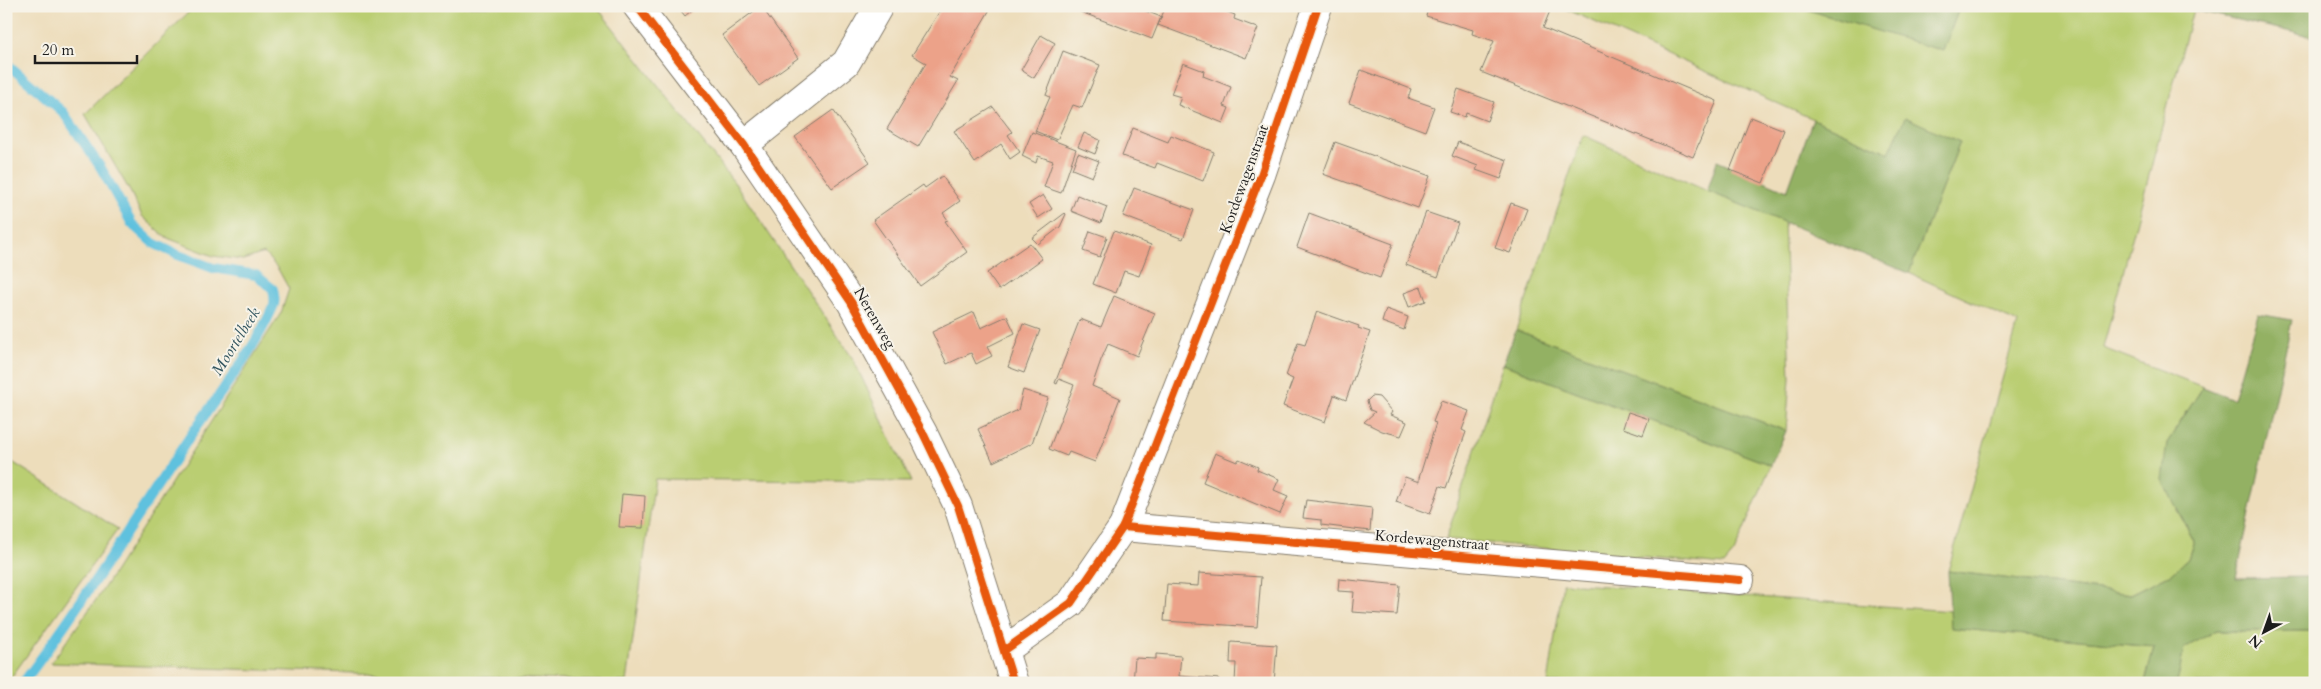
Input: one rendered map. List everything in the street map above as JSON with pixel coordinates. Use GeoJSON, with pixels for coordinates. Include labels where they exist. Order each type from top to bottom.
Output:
{"type":"FeatureCollection","features":[{"type":"Feature","properties":{"kind":"street","name":"Nerenweg"},"geometry":{"type":"LineString","coordinates":[[637,6],[744,145],[851,302],[923,433],[958,506],[1014,683]]}},
{"type":"Feature","properties":{"kind":"street"},"geometry":{"type":"LineString","coordinates":[[744,145],[846,63],[879,6]]}},
{"type":"Feature","properties":{"kind":"street","name":"Kordewagenstraat"},"geometry":{"type":"LineString","coordinates":[[1005,650],[1071,603],[1122,526],[1262,175],[1318,6]]}},
{"type":"Feature","properties":{"kind":"street","name":"Kordewagenstraat"},"geometry":{"type":"LineString","coordinates":[[1122,526],[1740,580]]}},
{"type":"Feature","properties":{"kind":"green space"},"geometry":{"type":"Polygon","coordinates":[[[195,6],[596,6],[737,186],[853,359],[911,482],[655,479],[627,682],[51,663],[98,597],[281,313],[289,289],[278,269],[264,253],[243,260],[213,256],[165,237],[142,216],[131,193],[85,114],[195,6]]]}},
{"type":"Feature","properties":{"kind":"green space"},"geometry":{"type":"Polygon","coordinates":[[[1559,6],[1795,6],[1943,50],[1960,6],[2179,6],[2193,10],[2103,348],[2203,387],[2167,443],[2177,510],[2194,540],[2188,559],[2171,574],[2131,594],[1948,571],[2018,323],[1909,273],[1960,142],[1889,153],[1559,6]]]}},
{"type":"Feature","properties":{"kind":"green space"},"geometry":{"type":"Polygon","coordinates":[[[1795,6],[1960,6],[1943,51],[1795,6]]]}},
{"type":"Feature","properties":{"kind":"green space"},"geometry":{"type":"Polygon","coordinates":[[[2179,6],[2315,6],[2315,37],[2193,10],[2179,6]]]}},
{"type":"Feature","properties":{"kind":"green space"},"geometry":{"type":"Polygon","coordinates":[[[1905,117],[1960,142],[1909,273],[1707,191],[1717,161],[1787,191],[1813,119],[1889,153],[1905,117]]]}},
{"type":"Feature","properties":{"kind":"green space"},"geometry":{"type":"Polygon","coordinates":[[[1583,135],[1707,191],[1784,222],[1790,378],[1786,431],[1516,330],[1583,135]]]}},
{"type":"Feature","properties":{"kind":"green space"},"geometry":{"type":"Polygon","coordinates":[[[2258,314],[2292,320],[2236,578],[2315,577],[2315,631],[2216,631],[2184,648],[2177,683],[2145,683],[2154,647],[1951,628],[1948,571],[2131,594],[2171,574],[2188,559],[2194,540],[2162,480],[2167,443],[2203,387],[2233,399],[2258,314]]]}},
{"type":"Feature","properties":{"kind":"green space"},"geometry":{"type":"Polygon","coordinates":[[[1516,330],[1786,431],[1771,465],[1503,364],[1516,330]]]}},
{"type":"Feature","properties":{"kind":"green space"},"geometry":{"type":"Polygon","coordinates":[[[1503,364],[1771,465],[1734,553],[1724,565],[1446,539],[1503,364]]]}},
{"type":"Feature","properties":{"kind":"green space"},"geometry":{"type":"Polygon","coordinates":[[[6,458],[118,529],[7,683],[6,683],[6,458]]]}},
{"type":"Feature","properties":{"kind":"green space"},"geometry":{"type":"Polygon","coordinates":[[[1563,583],[1951,611],[1952,628],[2154,647],[2145,683],[1548,683],[1563,583]]]}},
{"type":"Feature","properties":{"kind":"green space"},"geometry":{"type":"Polygon","coordinates":[[[2216,631],[2315,631],[2315,683],[2177,683],[2184,648],[2216,631]]]}},
{"type":"Feature","properties":{"kind":"building"},"geometry":{"type":"Polygon","coordinates":[[[677,6],[697,6],[685,16],[677,6]]]}},
{"type":"Feature","properties":{"kind":"building"},"geometry":{"type":"Polygon","coordinates":[[[761,6],[798,58],[759,86],[722,35],[761,6]]]}},
{"type":"Feature","properties":{"kind":"building"},"geometry":{"type":"Polygon","coordinates":[[[943,6],[992,6],[950,77],[958,81],[918,147],[887,129],[926,63],[912,55],[943,6]]]}},
{"type":"Feature","properties":{"kind":"building"},"geometry":{"type":"Polygon","coordinates":[[[1080,6],[1133,6],[1161,17],[1152,39],[1078,11],[1080,6]]]}},
{"type":"Feature","properties":{"kind":"building"},"geometry":{"type":"Polygon","coordinates":[[[1166,6],[1208,6],[1219,12],[1220,9],[1235,15],[1234,19],[1258,28],[1246,58],[1158,25],[1166,6]]]}},
{"type":"Feature","properties":{"kind":"building"},"geometry":{"type":"Polygon","coordinates":[[[1429,6],[1552,6],[1543,28],[1717,101],[1693,157],[1481,72],[1494,41],[1472,34],[1473,30],[1426,16],[1429,6]]]}},
{"type":"Feature","properties":{"kind":"building"},"geometry":{"type":"Polygon","coordinates":[[[1041,35],[1055,43],[1034,78],[1021,70],[1041,35]]]}},
{"type":"Feature","properties":{"kind":"building"},"geometry":{"type":"Polygon","coordinates":[[[1063,51],[1100,65],[1082,108],[1073,105],[1057,140],[1035,131],[1050,97],[1046,95],[1063,51]]]}},
{"type":"Feature","properties":{"kind":"building"},"geometry":{"type":"Polygon","coordinates":[[[1183,63],[1204,71],[1203,76],[1231,87],[1224,106],[1229,108],[1223,123],[1178,105],[1181,97],[1171,94],[1183,63]]]}},
{"type":"Feature","properties":{"kind":"building"},"geometry":{"type":"Polygon","coordinates":[[[1361,70],[1411,89],[1408,98],[1434,107],[1425,131],[1349,103],[1361,70]]]}},
{"type":"Feature","properties":{"kind":"building"},"geometry":{"type":"Polygon","coordinates":[[[1458,89],[1494,102],[1487,121],[1466,113],[1465,117],[1450,112],[1458,89]]]}},
{"type":"Feature","properties":{"kind":"building"},"geometry":{"type":"Polygon","coordinates":[[[993,107],[1012,132],[1008,135],[1020,152],[1010,159],[1001,144],[975,163],[954,131],[993,107]]]}},
{"type":"Feature","properties":{"kind":"building"},"geometry":{"type":"Polygon","coordinates":[[[833,110],[870,162],[832,188],[795,137],[833,110]]]}},
{"type":"Feature","properties":{"kind":"building"},"geometry":{"type":"Polygon","coordinates":[[[1751,117],[1784,130],[1763,183],[1730,170],[1751,117]]]}},
{"type":"Feature","properties":{"kind":"building"},"geometry":{"type":"Polygon","coordinates":[[[1133,128],[1168,142],[1171,135],[1214,152],[1203,181],[1157,163],[1155,168],[1122,156],[1133,128]]]}},
{"type":"Feature","properties":{"kind":"building"},"geometry":{"type":"Polygon","coordinates":[[[1032,132],[1076,149],[1061,193],[1044,187],[1053,161],[1038,156],[1036,163],[1022,156],[1032,132]]]}},
{"type":"Feature","properties":{"kind":"building"},"geometry":{"type":"Polygon","coordinates":[[[1084,133],[1100,140],[1095,154],[1078,147],[1084,133]]]}},
{"type":"Feature","properties":{"kind":"building"},"geometry":{"type":"Polygon","coordinates":[[[1335,142],[1430,176],[1418,208],[1323,174],[1335,142]]]}},
{"type":"Feature","properties":{"kind":"building"},"geometry":{"type":"Polygon","coordinates":[[[1458,142],[1507,160],[1501,179],[1476,170],[1478,166],[1452,156],[1458,142]]]}},
{"type":"Feature","properties":{"kind":"building"},"geometry":{"type":"Polygon","coordinates":[[[1078,153],[1099,161],[1092,177],[1072,169],[1078,153]]]}},
{"type":"Feature","properties":{"kind":"building"},"geometry":{"type":"Polygon","coordinates":[[[942,176],[960,201],[943,213],[948,220],[945,221],[967,252],[920,286],[873,220],[923,185],[925,188],[942,176]]]}},
{"type":"Feature","properties":{"kind":"building"},"geometry":{"type":"Polygon","coordinates":[[[1134,188],[1194,210],[1183,239],[1123,216],[1134,188]]]}},
{"type":"Feature","properties":{"kind":"building"},"geometry":{"type":"Polygon","coordinates":[[[1043,195],[1052,209],[1038,218],[1029,204],[1043,195]]]}},
{"type":"Feature","properties":{"kind":"building"},"geometry":{"type":"Polygon","coordinates":[[[1077,195],[1107,207],[1101,223],[1071,211],[1077,195]]]}},
{"type":"Feature","properties":{"kind":"building"},"geometry":{"type":"Polygon","coordinates":[[[1511,203],[1527,209],[1510,253],[1495,248],[1511,203]]]}},
{"type":"Feature","properties":{"kind":"building"},"geometry":{"type":"Polygon","coordinates":[[[1426,212],[1458,223],[1438,277],[1406,265],[1426,212]]]}},
{"type":"Feature","properties":{"kind":"building"},"geometry":{"type":"Polygon","coordinates":[[[1065,213],[1060,227],[1038,244],[1032,238],[1065,213]]]}},
{"type":"Feature","properties":{"kind":"building"},"geometry":{"type":"Polygon","coordinates":[[[1309,213],[1393,244],[1380,278],[1297,247],[1309,213]]]}},
{"type":"Feature","properties":{"kind":"building"},"geometry":{"type":"Polygon","coordinates":[[[1090,231],[1107,237],[1100,257],[1083,251],[1090,231]]]}},
{"type":"Feature","properties":{"kind":"building"},"geometry":{"type":"Polygon","coordinates":[[[1114,231],[1151,245],[1139,276],[1124,271],[1116,293],[1093,284],[1114,231]]]}},
{"type":"Feature","properties":{"kind":"building"},"geometry":{"type":"Polygon","coordinates":[[[1030,243],[1042,259],[999,290],[987,273],[1030,243]]]}},
{"type":"Feature","properties":{"kind":"building"},"geometry":{"type":"Polygon","coordinates":[[[1421,287],[1426,301],[1409,307],[1404,293],[1421,287]]]}},
{"type":"Feature","properties":{"kind":"building"},"geometry":{"type":"Polygon","coordinates":[[[1114,296],[1155,313],[1137,356],[1108,344],[1101,360],[1092,386],[1120,398],[1095,462],[1069,452],[1067,456],[1049,449],[1074,385],[1059,379],[1057,384],[1055,383],[1080,319],[1101,327],[1114,296]]]}},
{"type":"Feature","properties":{"kind":"building"},"geometry":{"type":"Polygon","coordinates":[[[1386,309],[1408,317],[1404,330],[1382,322],[1386,309]]]}},
{"type":"Feature","properties":{"kind":"building"},"geometry":{"type":"Polygon","coordinates":[[[1317,311],[1359,326],[1358,328],[1370,332],[1346,400],[1334,395],[1325,422],[1283,406],[1293,379],[1286,376],[1298,343],[1305,345],[1317,311]]]}},
{"type":"Feature","properties":{"kind":"building"},"geometry":{"type":"Polygon","coordinates":[[[974,312],[981,328],[1007,316],[1015,333],[987,347],[992,356],[976,364],[971,353],[947,364],[932,332],[974,312]]]}},
{"type":"Feature","properties":{"kind":"building"},"geometry":{"type":"Polygon","coordinates":[[[1023,324],[1040,330],[1024,373],[1008,367],[1023,324]]]}},
{"type":"Feature","properties":{"kind":"building"},"geometry":{"type":"Polygon","coordinates":[[[1023,390],[1048,398],[1032,443],[993,462],[978,429],[1018,410],[1023,390]]]}},
{"type":"Feature","properties":{"kind":"building"},"geometry":{"type":"Polygon","coordinates":[[[1372,396],[1379,397],[1392,412],[1390,415],[1407,422],[1401,436],[1382,431],[1364,422],[1375,412],[1370,410],[1367,401],[1372,396]]]}},
{"type":"Feature","properties":{"kind":"building"},"geometry":{"type":"Polygon","coordinates":[[[1441,401],[1469,411],[1462,430],[1466,432],[1446,488],[1440,486],[1430,514],[1396,502],[1405,477],[1419,482],[1436,423],[1433,422],[1441,401]]]}},
{"type":"Feature","properties":{"kind":"building"},"geometry":{"type":"Polygon","coordinates":[[[1628,412],[1649,419],[1643,435],[1623,428],[1628,412]]]}},
{"type":"Feature","properties":{"kind":"building"},"geometry":{"type":"Polygon","coordinates":[[[1215,453],[1237,462],[1239,459],[1258,467],[1257,470],[1279,479],[1274,490],[1288,496],[1280,514],[1203,482],[1215,453]]]}},
{"type":"Feature","properties":{"kind":"building"},"geometry":{"type":"Polygon","coordinates":[[[622,494],[645,496],[643,528],[619,527],[622,494]]]}},
{"type":"Feature","properties":{"kind":"building"},"geometry":{"type":"Polygon","coordinates":[[[1306,500],[1372,508],[1370,531],[1321,525],[1321,520],[1303,518],[1306,500]]]}},
{"type":"Feature","properties":{"kind":"building"},"geometry":{"type":"Polygon","coordinates":[[[1199,573],[1261,577],[1257,627],[1164,621],[1167,584],[1198,586],[1199,573]]]}},
{"type":"Feature","properties":{"kind":"building"},"geometry":{"type":"Polygon","coordinates":[[[1339,579],[1400,585],[1397,615],[1352,612],[1354,592],[1338,591],[1339,579]]]}},
{"type":"Feature","properties":{"kind":"building"},"geometry":{"type":"Polygon","coordinates":[[[1231,642],[1277,645],[1274,683],[1235,683],[1236,663],[1230,663],[1231,642]]]}},
{"type":"Feature","properties":{"kind":"building"},"geometry":{"type":"Polygon","coordinates":[[[1156,654],[1181,656],[1179,676],[1219,679],[1219,683],[1133,683],[1135,658],[1156,659],[1156,654]]]}},
{"type":"Feature","properties":{"kind":"waterway","name":"Moortelbeek"},"geometry":{"type":"LineString","coordinates":[[6,63],[63,112],[101,168],[132,224],[153,243],[213,268],[256,275],[273,289],[275,301],[255,342],[244,359],[187,441],[86,594],[23,683]]}},
{"type":"Feature","properties":{"kind":"cycle path"},"geometry":{"type":"LineString","coordinates":[[637,6],[744,145],[851,302],[923,433],[958,506],[1014,683]]}},
{"type":"Feature","properties":{"kind":"cycle path"},"geometry":{"type":"LineString","coordinates":[[1005,650],[1071,603],[1123,527],[1261,175],[1318,6]]}},
{"type":"Feature","properties":{"kind":"cycle path"},"geometry":{"type":"LineString","coordinates":[[1123,527],[1740,580]]}}]}
